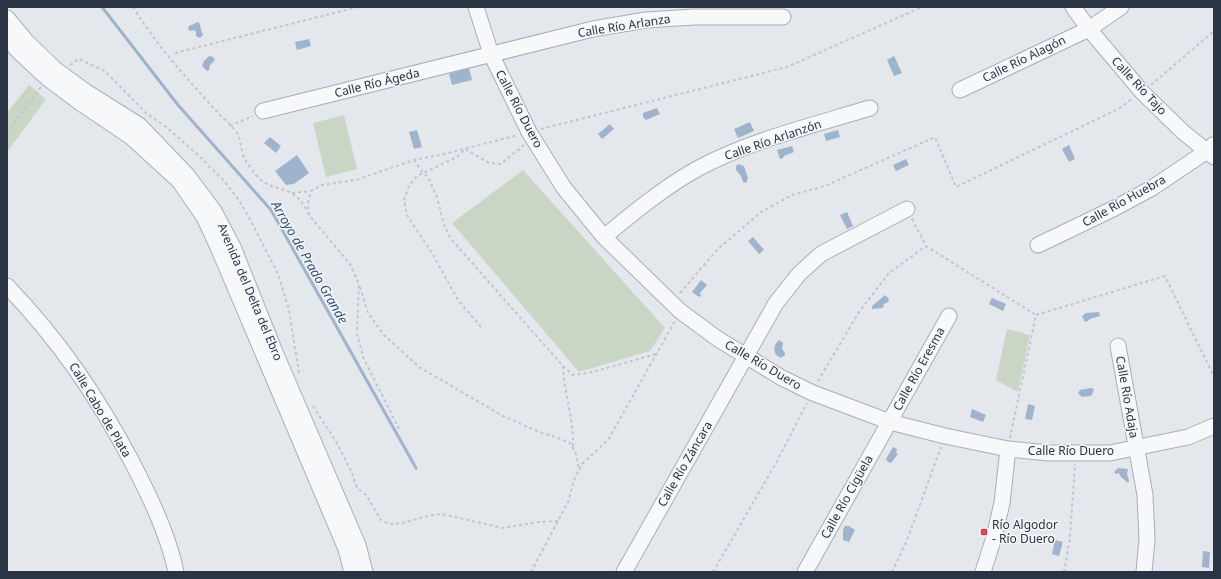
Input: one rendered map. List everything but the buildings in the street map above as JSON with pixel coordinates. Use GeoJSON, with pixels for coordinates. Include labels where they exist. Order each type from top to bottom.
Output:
{"type":"FeatureCollection","features":[{"type":"Feature","properties":{"kind":"street","name":"Calle Río Duero"},"geometry":{"type":"LineString","coordinates":[[476,7],[491,54],[533,138],[564,188],[604,238],[676,308],[718,340],[746,356],[813,393],[890,422],[945,436],[1008,449],[1049,453],[1110,453],[1188,437],[1214,426]]}},
{"type":"Feature","properties":{"kind":"street","name":"Calle Río Tajo"},"geometry":{"type":"LineString","coordinates":[[1073,7],[1089,29],[1142,92],[1183,132],[1212,151]]}},
{"type":"Feature","properties":{"kind":"street","name":"Calle Río Alagón"},"geometry":{"type":"LineString","coordinates":[[960,90],[1089,29],[1121,7]]}},
{"type":"Feature","properties":{"kind":"street","name":"Calle Río Arlanza"},"geometry":{"type":"LineString","coordinates":[[491,54],[593,29],[646,20],[694,17],[783,17]]}},
{"type":"Feature","properties":{"kind":"street","name":"Avenida del Delta del Ebro"},"geometry":{"type":"LineString","coordinates":[[7,18],[51,74],[79,102],[131,137],[178,181],[204,217],[346,549],[352,572]]}},
{"type":"Feature","properties":{"kind":"street","name":"Avenida del Delta del Ebro"},"geometry":{"type":"LineString","coordinates":[[7,37],[18,50],[51,74],[84,91],[140,125],[187,175],[214,211],[232,247],[278,359],[358,545],[365,572]]}},
{"type":"Feature","properties":{"kind":"street","name":"Calle Río Ágeda"},"geometry":{"type":"LineString","coordinates":[[263,111],[491,54]]}},
{"type":"Feature","properties":{"kind":"street","name":"Calle Río Arlanzón"},"geometry":{"type":"LineString","coordinates":[[604,238],[643,204],[697,169],[759,142],[870,108]]}},
{"type":"Feature","properties":{"kind":"street","name":"Calle Río Huebra"},"geometry":{"type":"LineString","coordinates":[[1038,245],[1115,208],[1152,188],[1199,155],[1212,151]]}},
{"type":"Feature","properties":{"kind":"street","name":"Calle Río Záncara"},"geometry":{"type":"LineString","coordinates":[[624,572],[776,303],[799,274],[822,254],[907,209]]}},
{"type":"Feature","properties":{"kind":"street","name":"Calle Cabo de Plata"},"geometry":{"type":"LineString","coordinates":[[7,286],[44,326],[70,360],[110,421],[146,489],[172,553],[176,572]]}},
{"type":"Feature","properties":{"kind":"street","name":"Calle Río Eresma"},"geometry":{"type":"LineString","coordinates":[[890,422],[949,316]]}},
{"type":"Feature","properties":{"kind":"street","name":"Calle Río Adaja"},"geometry":{"type":"LineString","coordinates":[[1118,346],[1145,495],[1147,539],[1144,572]]}},
{"type":"Feature","properties":{"kind":"street","name":"Calle Río Cigüela"},"geometry":{"type":"LineString","coordinates":[[805,572],[890,422]]}},
{"type":"Feature","properties":{"kind":"street"},"geometry":{"type":"LineString","coordinates":[[984,572],[1002,503],[1008,449]]}},
{"type":"Feature","properties":{"kind":"path"},"geometry":{"type":"LineString","coordinates":[[133,7],[140,20],[167,55],[235,130],[241,140],[243,155],[254,173],[272,187],[291,193],[298,197],[309,214]]}},
{"type":"Feature","properties":{"kind":"path"},"geometry":{"type":"LineString","coordinates":[[175,53],[358,7]]}},
{"type":"Feature","properties":{"kind":"path"},"geometry":{"type":"LineString","coordinates":[[531,572],[568,502],[582,464],[608,440],[656,354],[676,308],[718,249],[761,212],[792,196],[825,186],[935,137],[956,187],[1120,108],[1167,72],[1214,32]]}},
{"type":"Feature","properties":{"kind":"path"},"geometry":{"type":"LineString","coordinates":[[7,133],[51,74],[79,59],[105,72],[141,109],[166,126],[225,182],[252,221],[278,274],[289,310],[295,343],[297,369],[300,376]]}},
{"type":"Feature","properties":{"kind":"path"},"geometry":{"type":"LineString","coordinates":[[230,126],[263,111]]}},
{"type":"Feature","properties":{"kind":"path"},"geometry":{"type":"LineString","coordinates":[[481,327],[458,300],[432,253],[408,215],[404,200],[409,186],[417,176],[456,157],[465,149],[489,163],[501,164],[533,138]]}},
{"type":"Feature","properties":{"kind":"path"},"geometry":{"type":"LineString","coordinates":[[414,160],[423,173],[428,177],[434,190],[444,225],[451,239],[562,365],[573,375],[594,372],[656,354]]}},
{"type":"Feature","properties":{"kind":"path"},"geometry":{"type":"LineString","coordinates":[[291,193],[311,191]]}},
{"type":"Feature","properties":{"kind":"path"},"geometry":{"type":"LineString","coordinates":[[907,209],[926,246],[1036,315],[1165,276],[1214,377]]}},
{"type":"Feature","properties":{"kind":"path"},"geometry":{"type":"LineString","coordinates":[[713,572],[776,463],[813,393],[821,374],[859,312],[889,273],[926,246]]}},
{"type":"Feature","properties":{"kind":"path"},"geometry":{"type":"LineString","coordinates":[[359,284],[368,313],[384,334],[419,367],[503,416],[539,432],[570,443],[576,454],[579,470]]}},
{"type":"Feature","properties":{"kind":"path"},"geometry":{"type":"LineString","coordinates":[[1008,449],[1036,315]]}},
{"type":"Feature","properties":{"kind":"path"},"geometry":{"type":"LineString","coordinates":[[562,365],[573,433],[573,448]]}},
{"type":"Feature","properties":{"kind":"path"},"geometry":{"type":"LineString","coordinates":[[309,401],[338,445],[351,471],[357,488],[366,495],[381,520],[389,524],[403,523],[427,516],[442,514],[503,528],[538,522],[558,521]]}},
{"type":"Feature","properties":{"kind":"path"},"geometry":{"type":"LineString","coordinates":[[892,572],[907,540],[945,436]]}},
{"type":"Feature","properties":{"kind":"path"},"geometry":{"type":"LineString","coordinates":[[1064,572],[1070,538],[1076,453]]}},
{"type":"Feature","properties":{"kind":"green space"},"geometry":{"type":"Polygon","coordinates":[[[29,85],[46,99],[7,152],[7,113],[29,85]]]}},
{"type":"Feature","properties":{"kind":"green space"},"geometry":{"type":"Polygon","coordinates":[[[344,115],[357,169],[326,177],[313,123],[344,115]]]}},
{"type":"Feature","properties":{"kind":"green space"},"geometry":{"type":"Polygon","coordinates":[[[523,170],[665,328],[650,351],[579,372],[452,223],[523,170]]]}},
{"type":"Feature","properties":{"kind":"green space"},"geometry":{"type":"Polygon","coordinates":[[[1007,329],[1030,335],[1018,392],[996,380],[1007,329]]]}},
{"type":"Feature","properties":{"kind":"water"},"geometry":{"type":"Polygon","coordinates":[[[198,22],[203,35],[200,38],[196,36],[196,32],[194,30],[190,31],[188,29],[189,26],[198,22]]]}},
{"type":"Feature","properties":{"kind":"water"},"geometry":{"type":"Polygon","coordinates":[[[309,39],[311,46],[297,50],[295,42],[309,39]]]}},
{"type":"Feature","properties":{"kind":"water"},"geometry":{"type":"Polygon","coordinates":[[[209,56],[213,57],[215,60],[207,71],[202,66],[204,61],[209,56]]]}},
{"type":"Feature","properties":{"kind":"water"},"geometry":{"type":"Polygon","coordinates":[[[894,56],[902,73],[894,76],[887,60],[894,56]]]}},
{"type":"Feature","properties":{"kind":"water"},"geometry":{"type":"Polygon","coordinates":[[[469,68],[472,80],[452,85],[449,74],[469,68]]]}},
{"type":"Feature","properties":{"kind":"water"},"geometry":{"type":"Polygon","coordinates":[[[657,108],[660,114],[646,120],[643,117],[643,113],[657,108]]]}},
{"type":"Feature","properties":{"kind":"water"},"geometry":{"type":"Polygon","coordinates":[[[750,122],[754,131],[738,138],[734,129],[750,122]]]}},
{"type":"Feature","properties":{"kind":"water"},"geometry":{"type":"Polygon","coordinates":[[[610,124],[614,129],[602,139],[598,134],[610,124]]]}},
{"type":"Feature","properties":{"kind":"water"},"geometry":{"type":"Polygon","coordinates":[[[417,130],[422,147],[414,149],[409,132],[417,130]]]}},
{"type":"Feature","properties":{"kind":"water"},"geometry":{"type":"Polygon","coordinates":[[[838,130],[840,137],[826,141],[824,134],[838,130]]]}},
{"type":"Feature","properties":{"kind":"water"},"geometry":{"type":"Polygon","coordinates":[[[270,137],[281,146],[276,153],[264,143],[270,137]]]}},
{"type":"Feature","properties":{"kind":"water"},"geometry":{"type":"Polygon","coordinates":[[[1069,145],[1075,159],[1069,162],[1062,149],[1069,145]]]}},
{"type":"Feature","properties":{"kind":"water"},"geometry":{"type":"Polygon","coordinates":[[[792,146],[794,152],[780,159],[777,150],[792,146]]]}},
{"type":"Feature","properties":{"kind":"water"},"geometry":{"type":"Polygon","coordinates":[[[297,155],[309,173],[294,184],[286,185],[275,171],[297,155]]]}},
{"type":"Feature","properties":{"kind":"water"},"geometry":{"type":"Polygon","coordinates":[[[906,159],[909,165],[896,171],[893,165],[906,159]]]}},
{"type":"Feature","properties":{"kind":"water"},"geometry":{"type":"Polygon","coordinates":[[[738,164],[744,166],[748,178],[746,183],[743,182],[741,176],[736,170],[736,166],[738,164]]]}},
{"type":"Feature","properties":{"kind":"water"},"geometry":{"type":"Polygon","coordinates":[[[847,212],[853,226],[847,229],[840,215],[847,212]]]}},
{"type":"Feature","properties":{"kind":"water"},"geometry":{"type":"Polygon","coordinates":[[[753,237],[764,250],[759,254],[748,241],[753,237]]]}},
{"type":"Feature","properties":{"kind":"water"},"geometry":{"type":"Polygon","coordinates":[[[701,280],[707,285],[700,293],[701,296],[699,297],[692,292],[701,280]]]}},
{"type":"Feature","properties":{"kind":"water"},"geometry":{"type":"Polygon","coordinates":[[[885,295],[889,299],[888,302],[884,304],[883,308],[872,309],[872,306],[885,295]]]}},
{"type":"Feature","properties":{"kind":"water"},"geometry":{"type":"Polygon","coordinates":[[[992,298],[1006,304],[1003,311],[989,304],[992,298]]]}},
{"type":"Feature","properties":{"kind":"water"},"geometry":{"type":"Polygon","coordinates":[[[1099,312],[1100,316],[1085,322],[1082,316],[1086,313],[1099,312]]]}},
{"type":"Feature","properties":{"kind":"water"},"geometry":{"type":"Polygon","coordinates":[[[779,340],[783,343],[782,349],[785,353],[785,355],[781,358],[776,355],[774,351],[775,345],[779,340]]]}},
{"type":"Feature","properties":{"kind":"water"},"geometry":{"type":"Polygon","coordinates":[[[1090,388],[1094,390],[1091,396],[1082,397],[1078,393],[1080,390],[1090,388]]]}},
{"type":"Feature","properties":{"kind":"water"},"geometry":{"type":"Polygon","coordinates":[[[1028,404],[1035,406],[1032,420],[1025,419],[1028,404]]]}},
{"type":"Feature","properties":{"kind":"water"},"geometry":{"type":"Polygon","coordinates":[[[972,409],[986,415],[983,422],[970,417],[972,409]]]}},
{"type":"Feature","properties":{"kind":"water"},"geometry":{"type":"Polygon","coordinates":[[[893,447],[897,449],[896,453],[898,454],[891,463],[886,459],[893,447]]]}},
{"type":"Feature","properties":{"kind":"water"},"geometry":{"type":"Polygon","coordinates":[[[1118,468],[1128,469],[1128,483],[1119,473],[1116,474],[1114,472],[1118,468]]]}},
{"type":"Feature","properties":{"kind":"water"},"geometry":{"type":"Polygon","coordinates":[[[845,526],[849,526],[855,530],[849,542],[843,540],[843,530],[845,526]]]}},
{"type":"Feature","properties":{"kind":"water"},"geometry":{"type":"Polygon","coordinates":[[[1055,540],[1063,542],[1059,556],[1052,554],[1055,540]]]}},
{"type":"Feature","properties":{"kind":"water"},"geometry":{"type":"Polygon","coordinates":[[[1203,551],[1210,552],[1209,568],[1202,567],[1203,551]]]}},
{"type":"Feature","properties":{"kind":"waterway","name":"Arroyo de Prado Grande"},"geometry":{"type":"LineString","coordinates":[[102,7],[178,105],[271,210],[416,468]]}},
{"type":"Feature","properties":{"kind":"place","name":"Río Algodor - Río Duero"},"geometry":{"type":"Point","coordinates":[984,532]}}]}
